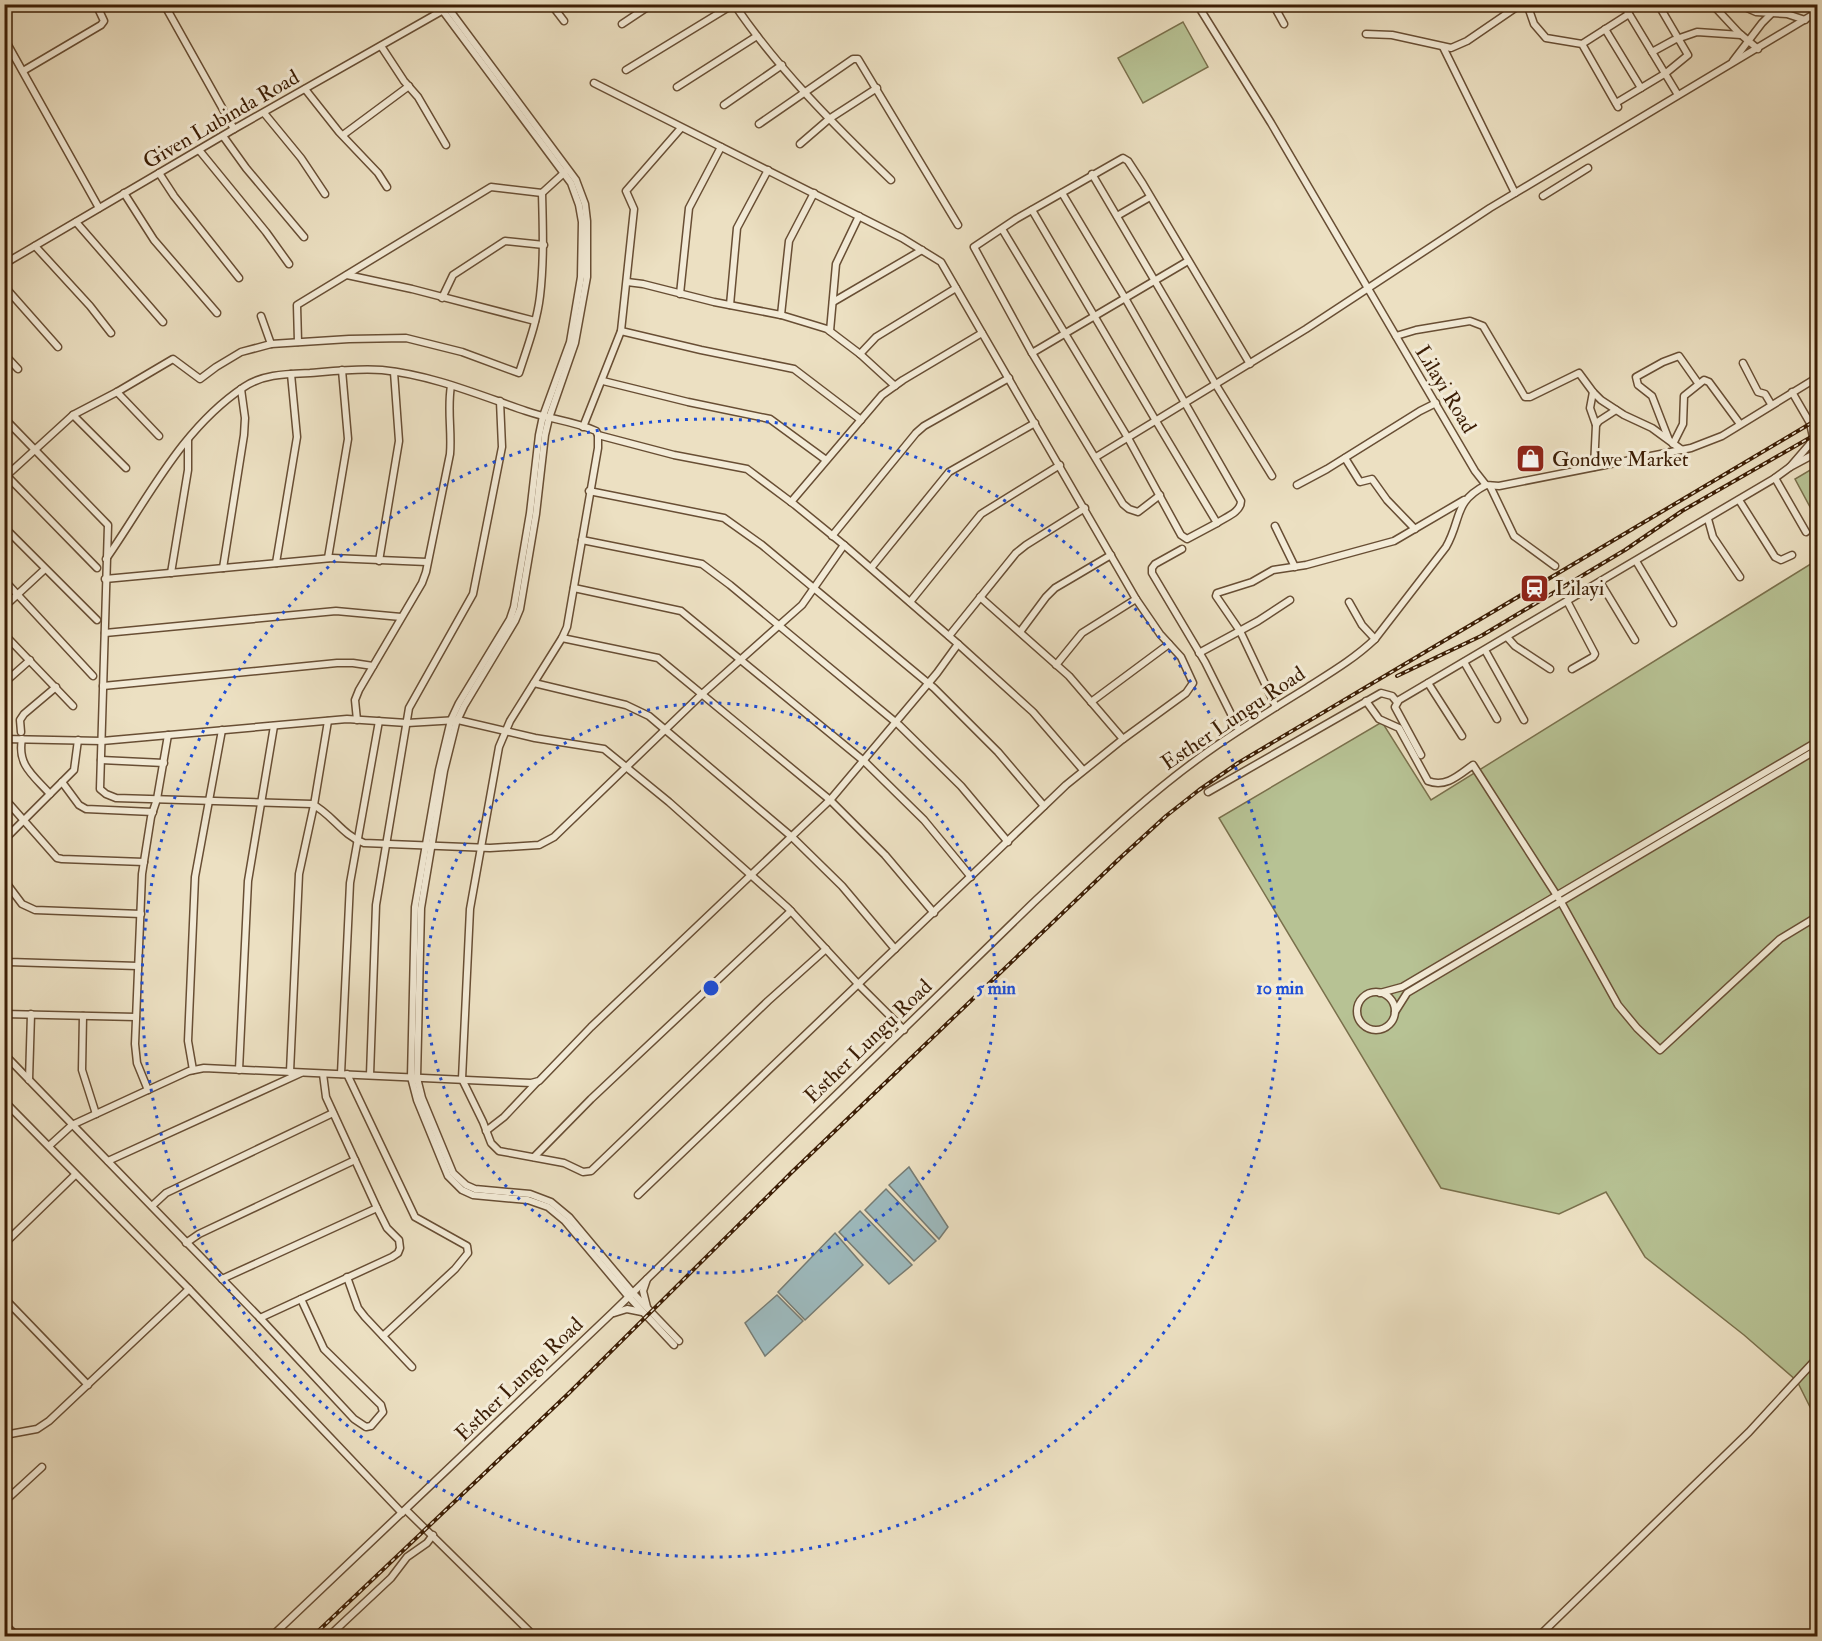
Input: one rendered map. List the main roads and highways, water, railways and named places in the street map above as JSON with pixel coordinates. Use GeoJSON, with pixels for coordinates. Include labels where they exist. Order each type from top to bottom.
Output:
{"type":"FeatureCollection","features":[{"type":"Feature","properties":{"kind":"water"},"geometry":{"type":"Polygon","coordinates":[[[909,1167],[948,1227],[939,1239],[889,1185],[909,1167]]]}},
{"type":"Feature","properties":{"kind":"water"},"geometry":{"type":"Polygon","coordinates":[[[886,1189],[936,1241],[914,1261],[865,1210],[886,1189]]]}},
{"type":"Feature","properties":{"kind":"water"},"geometry":{"type":"Polygon","coordinates":[[[860,1211],[912,1265],[889,1284],[839,1232],[860,1211]]]}},
{"type":"Feature","properties":{"kind":"water"},"geometry":{"type":"Polygon","coordinates":[[[835,1233],[863,1265],[805,1320],[778,1292],[835,1233]]]}},
{"type":"Feature","properties":{"kind":"water"},"geometry":{"type":"Polygon","coordinates":[[[777,1295],[803,1321],[765,1356],[745,1323],[777,1295]]]}},
{"type":"Feature","properties":{"kind":"railway"},"geometry":{"type":"LineString","coordinates":[[313,1636],[569,1393],[791,1173],[1166,816],[1238,763],[1818,419]]}},
{"type":"Feature","properties":{"kind":"railway"},"geometry":{"type":"LineString","coordinates":[[1397,676],[1481,636],[1625,550],[1682,511],[1818,433]]}},
{"type":"Feature","properties":{"kind":"place","name":"Gondwe Market"},"geometry":{"type":"Point","coordinates":[1531,459]}},
{"type":"Feature","properties":{"kind":"place","name":"Lilayi"},"geometry":{"type":"Point","coordinates":[1534,588]}}]}
